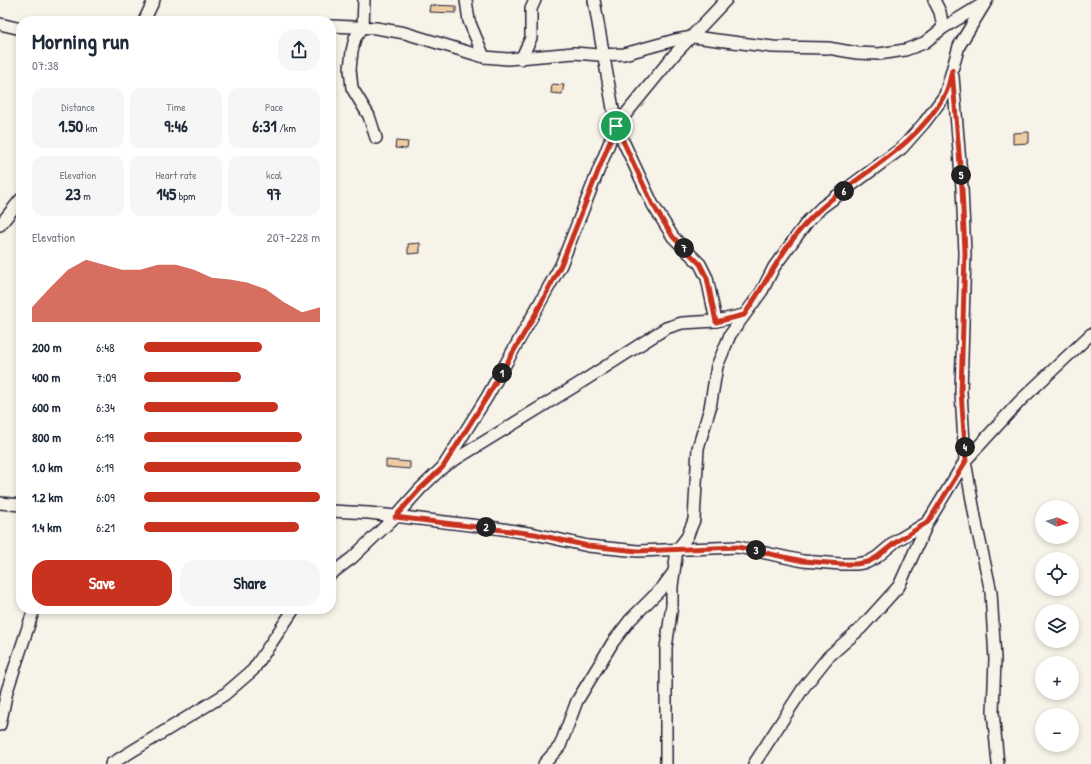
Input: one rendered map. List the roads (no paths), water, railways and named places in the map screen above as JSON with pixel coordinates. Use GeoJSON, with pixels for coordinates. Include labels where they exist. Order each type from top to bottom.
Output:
{"type":"FeatureCollection","features":[{"type":"Feature","properties":{"kind":"street"},"geometry":{"type":"LineString","coordinates":[[146,16],[154,0]]}},
{"type":"Feature","properties":{"kind":"street"},"geometry":{"type":"LineString","coordinates":[[364,0],[363,27],[354,44],[350,69],[352,88],[369,116],[376,138]]}},
{"type":"Feature","properties":{"kind":"street"},"geometry":{"type":"LineString","coordinates":[[466,0],[469,21],[484,57]]}},
{"type":"Feature","properties":{"kind":"street"},"geometry":{"type":"LineString","coordinates":[[521,59],[532,38],[531,9],[535,0]]}},
{"type":"Feature","properties":{"kind":"street"},"geometry":{"type":"LineString","coordinates":[[594,0],[602,55],[616,126],[653,205],[673,237],[700,264],[707,278],[716,322]]}},
{"type":"Feature","properties":{"kind":"street"},"geometry":{"type":"LineString","coordinates":[[443,467],[487,397],[561,265],[616,126],[674,55],[693,37],[726,0]]}},
{"type":"Feature","properties":{"kind":"street"},"geometry":{"type":"LineString","coordinates":[[934,0],[940,12],[944,28]]}},
{"type":"Feature","properties":{"kind":"street"},"geometry":{"type":"LineString","coordinates":[[336,26],[363,27],[406,33],[484,57],[521,59],[574,53],[602,55],[624,54],[675,40],[693,37],[773,47],[828,48],[857,53],[879,54],[905,50],[924,43],[944,28],[986,1]]}},
{"type":"Feature","properties":{"kind":"street"},"geometry":{"type":"LineString","coordinates":[[666,764],[666,648],[677,550],[687,537],[694,520],[698,448],[710,408],[717,366],[730,335],[762,291],[774,267],[808,222],[822,207],[902,148],[924,123],[945,95],[959,46],[986,1]]}},
{"type":"Feature","properties":{"kind":"street"},"geometry":{"type":"LineString","coordinates":[[0,24],[16,28]]}},
{"type":"Feature","properties":{"kind":"street"},"geometry":{"type":"LineString","coordinates":[[952,70],[962,188],[965,253],[961,392],[966,461],[977,528],[991,592],[995,659],[993,712],[998,764]]}},
{"type":"Feature","properties":{"kind":"street"},"geometry":{"type":"LineString","coordinates":[[0,225],[16,205]]}},
{"type":"Feature","properties":{"kind":"street"},"geometry":{"type":"LineString","coordinates":[[336,570],[352,558],[395,517],[421,488],[443,467],[580,384],[666,328],[682,323],[716,322],[744,315]]}},
{"type":"Feature","properties":{"kind":"street"},"geometry":{"type":"LineString","coordinates":[[754,764],[804,687],[823,663],[861,628],[899,586],[928,522],[966,461],[1020,401],[1091,334]]}},
{"type":"Feature","properties":{"kind":"street"},"geometry":{"type":"LineString","coordinates":[[0,503],[16,505]]}},
{"type":"Feature","properties":{"kind":"street"},"geometry":{"type":"LineString","coordinates":[[336,511],[535,534],[588,546],[638,551],[738,547],[803,561],[856,564],[868,562],[877,557],[896,542],[928,522]]}},
{"type":"Feature","properties":{"kind":"street"},"geometry":{"type":"LineString","coordinates":[[544,764],[560,746],[577,701],[613,642],[630,620],[672,576],[675,566]]}},
{"type":"Feature","properties":{"kind":"street"},"geometry":{"type":"LineString","coordinates":[[0,725],[7,691],[32,614]]}},
{"type":"Feature","properties":{"kind":"street"},"geometry":{"type":"LineString","coordinates":[[111,764],[224,695],[253,670],[291,614]]}}]}
